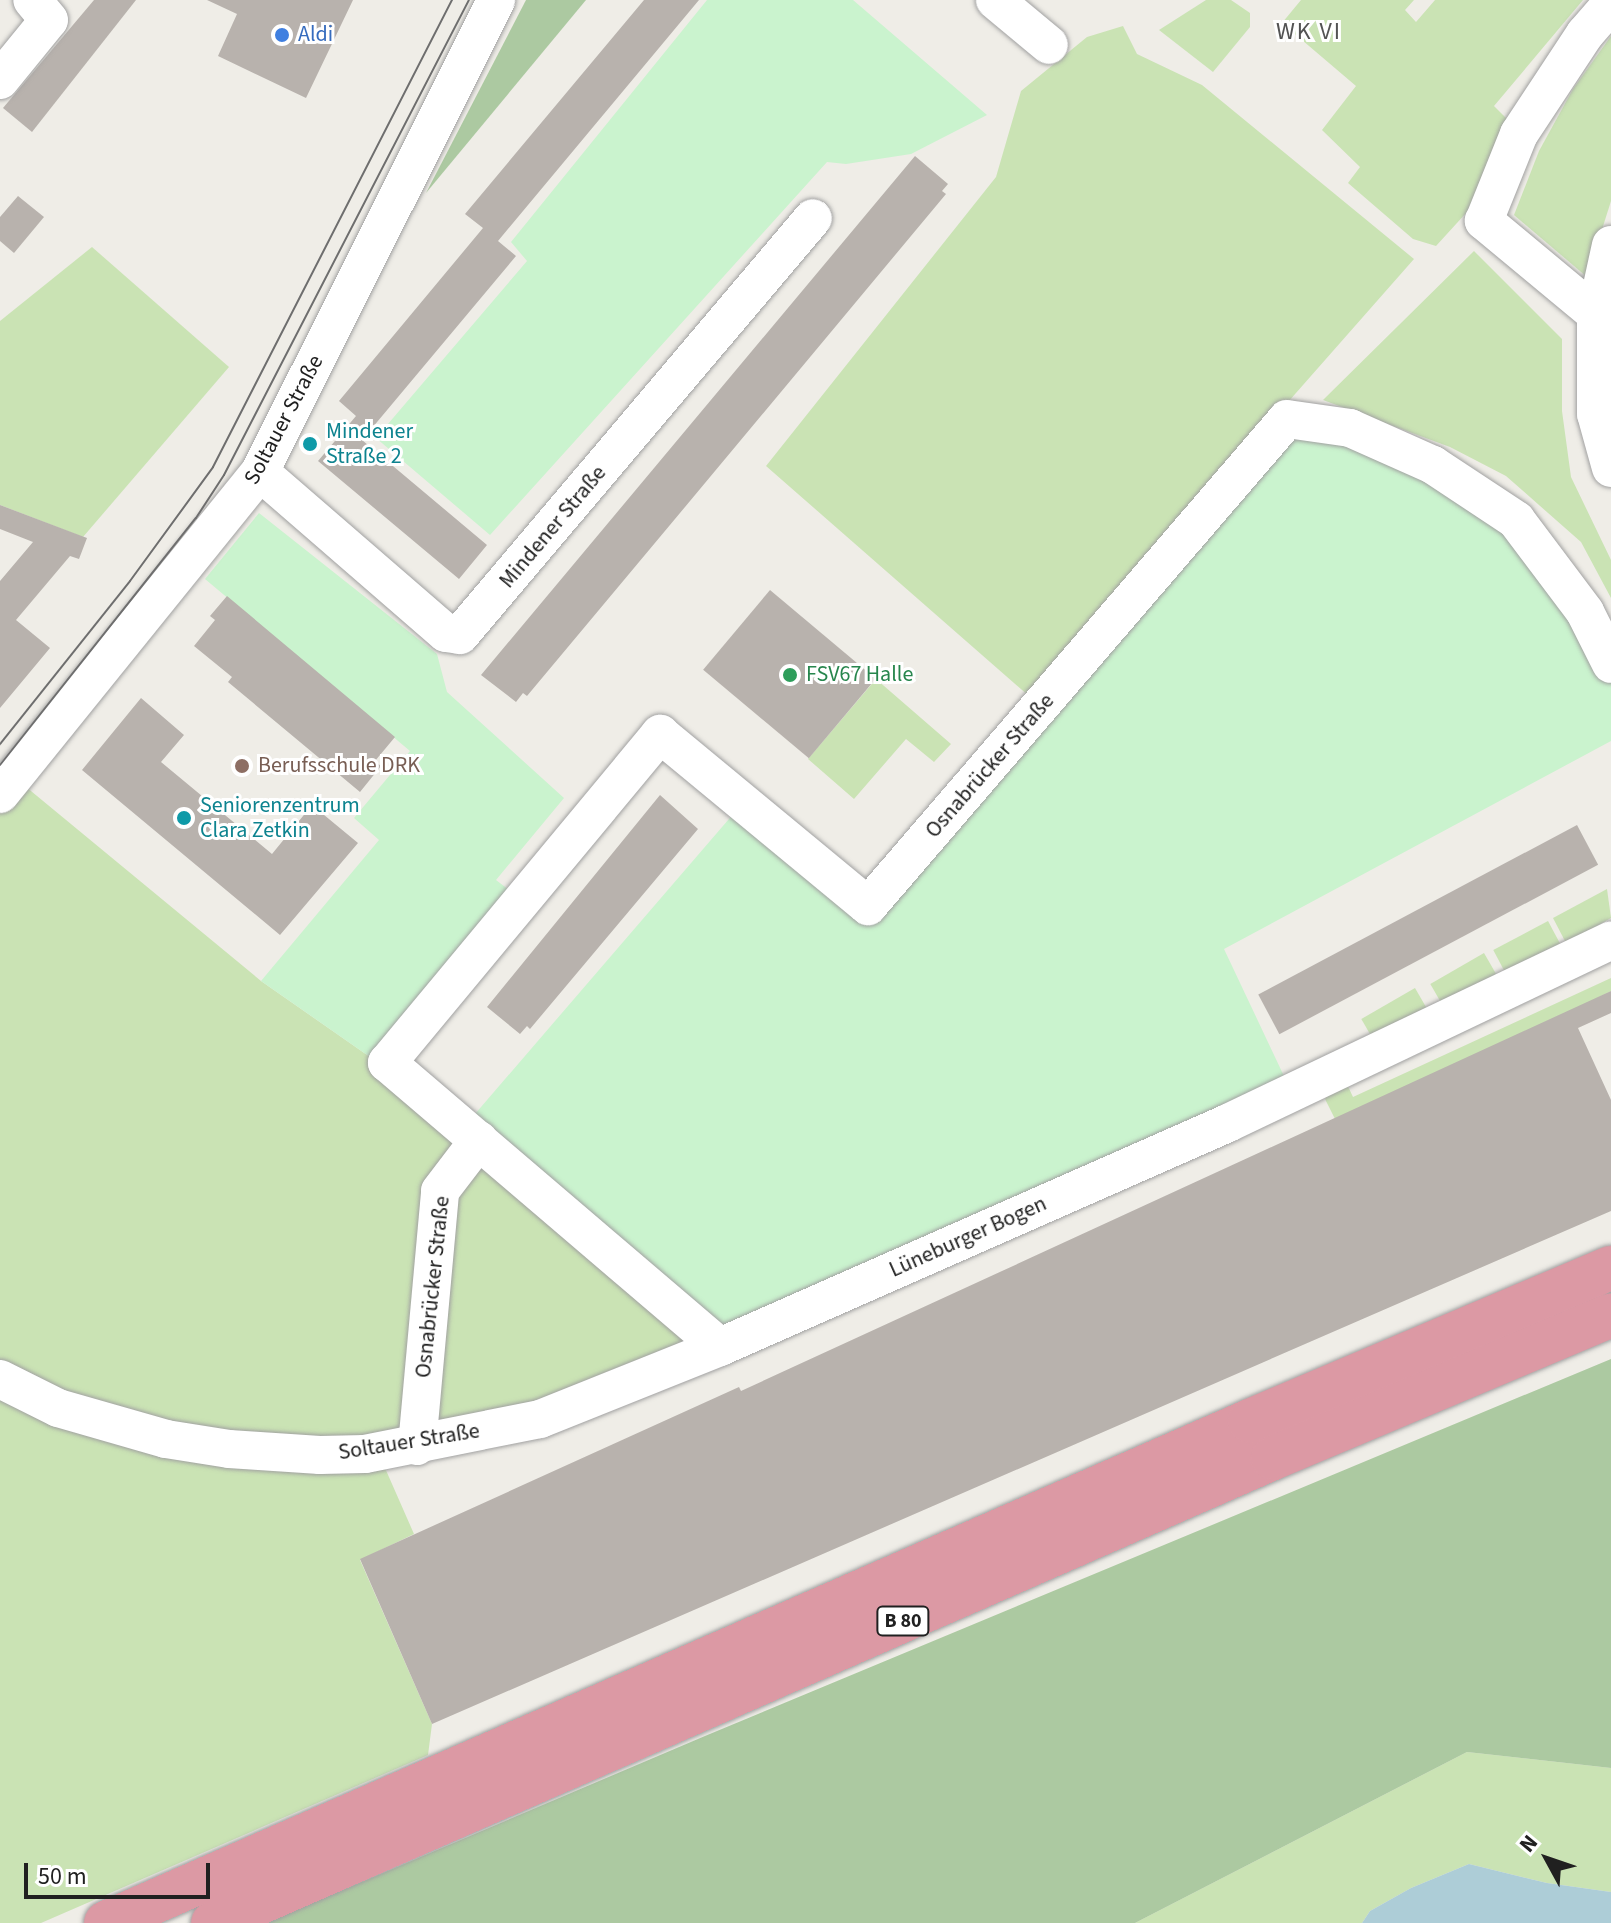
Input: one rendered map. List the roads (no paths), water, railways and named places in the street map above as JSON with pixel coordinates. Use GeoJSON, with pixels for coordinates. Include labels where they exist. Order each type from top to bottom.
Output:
{"type":"FeatureCollection","features":[{"type":"Feature","properties":{"kind":"highway","name":"B 80"},"geometry":{"type":"LineString","coordinates":[[106,1923],[1250,1421],[1611,1268]]}},
{"type":"Feature","properties":{"kind":"highway","name":"B 80"},"geometry":{"type":"LineString","coordinates":[[213,1923],[1259,1464],[1611,1315]]}},
{"type":"Feature","properties":{"kind":"street"},"geometry":{"type":"LineString","coordinates":[[0,80],[49,20],[32,0]]}},
{"type":"Feature","properties":{"kind":"street","name":"Soltauer Straße"},"geometry":{"type":"LineString","coordinates":[[0,794],[260,472],[496,0]]}},
{"type":"Feature","properties":{"kind":"street"},"geometry":{"type":"LineString","coordinates":[[995,0],[1049,45]]}},
{"type":"Feature","properties":{"kind":"street"},"geometry":{"type":"LineString","coordinates":[[1596,314],[1484,221],[1519,134],[1585,34],[1611,4]]}},
{"type":"Feature","properties":{"kind":"street","name":"Mindener Straße"},"geometry":{"type":"LineString","coordinates":[[260,472],[446,633],[460,635],[813,218]]}},
{"type":"Feature","properties":{"kind":"street"},"geometry":{"type":"LineString","coordinates":[[1611,245],[1596,314],[1596,414],[1611,468]]}},
{"type":"Feature","properties":{"kind":"street","name":"Osnabrücker Straße"},"geometry":{"type":"LineString","coordinates":[[417,1446],[440,1191],[479,1140],[387,1063],[660,734],[868,906],[1287,419],[1350,428],[1433,465],[1516,520],[1585,612],[1611,664]]}},
{"type":"Feature","properties":{"kind":"street","name":"Lüneburger Bogen"},"geometry":{"type":"LineString","coordinates":[[720,1347],[1240,1117],[1611,940]]}},
{"type":"Feature","properties":{"kind":"street"},"geometry":{"type":"LineString","coordinates":[[479,1140],[720,1347]]}},
{"type":"Feature","properties":{"kind":"street","name":"Soltauer Straße"},"geometry":{"type":"LineString","coordinates":[[0,1379],[58,1408],[166,1439],[229,1449],[320,1455],[365,1454],[540,1419],[720,1347]]}},
{"type":"Feature","properties":{"kind":"water"},"geometry":{"type":"Polygon","coordinates":[[[1469,1864],[1547,1883],[1611,1892],[1611,1923],[1362,1923],[1370,1911],[1411,1888],[1469,1864]]]}},
{"type":"Feature","properties":{"kind":"tram line"},"geometry":{"type":"LineString","coordinates":[[0,744],[130,581],[213,467],[452,0]]}},
{"type":"Feature","properties":{"kind":"tram line"},"geometry":{"type":"LineString","coordinates":[[0,765],[196,518],[224,475],[469,0]]}},
{"type":"Feature","properties":{"kind":"place","name":"Aldi"},"geometry":{"type":"Point","coordinates":[282,35]}},
{"type":"Feature","properties":{"kind":"place","name":"Mindener Straße 2"},"geometry":{"type":"Point","coordinates":[310,444]}},
{"type":"Feature","properties":{"kind":"place","name":"FSV67 Halle"},"geometry":{"type":"Point","coordinates":[790,675]}},
{"type":"Feature","properties":{"kind":"place","name":"Berufsschule DRK"},"geometry":{"type":"Point","coordinates":[242,766]}},
{"type":"Feature","properties":{"kind":"place","name":"Seniorenzentrum Clara Zetkin"},"geometry":{"type":"Point","coordinates":[184,818]}},
{"type":"Feature","properties":{"kind":"district","name":"WK VI"},"geometry":{"type":"Point","coordinates":[1309,32]}}]}
